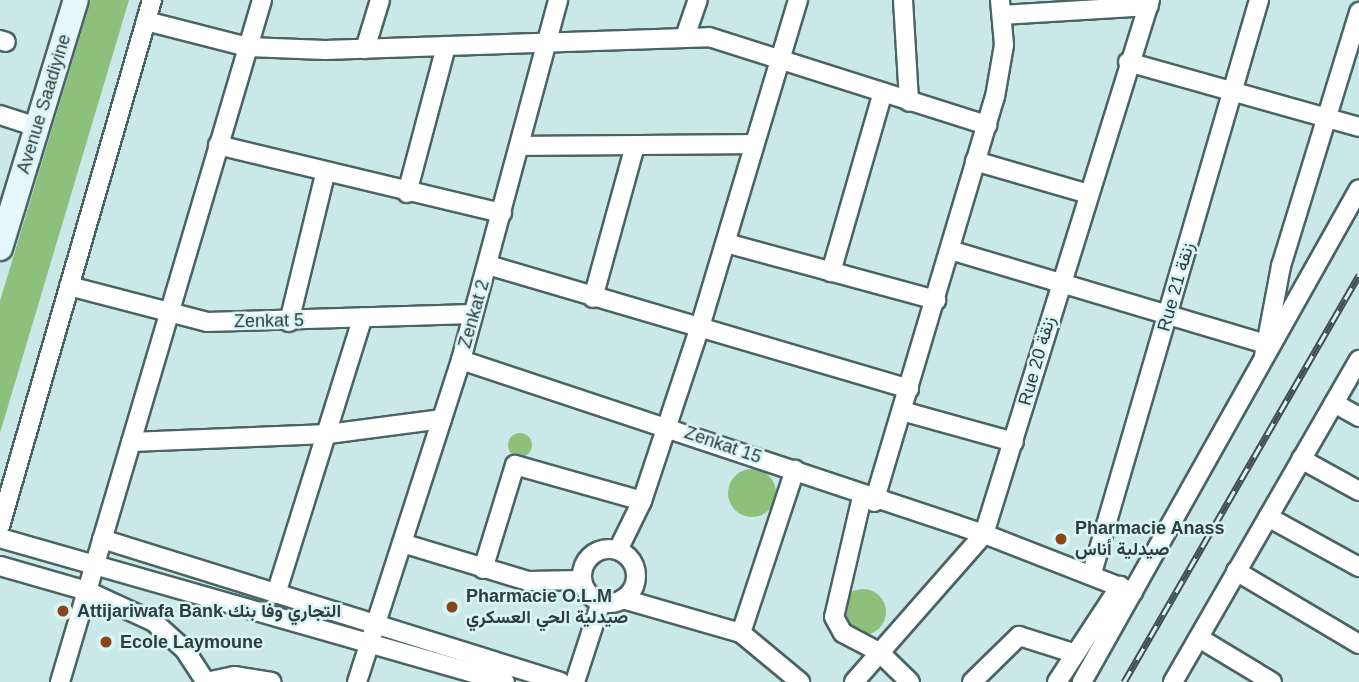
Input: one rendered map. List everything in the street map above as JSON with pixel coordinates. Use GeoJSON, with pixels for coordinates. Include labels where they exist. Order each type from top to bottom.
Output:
{"type":"FeatureCollection","features":[{"type":"Feature","properties":{"kind":"main road","name":"Avenue Saadiyine"},"geometry":{"type":"LineString","coordinates":[[0,248],[9,188],[38,127],[76,0]]}},
{"type":"Feature","properties":{"kind":"street"},"geometry":{"type":"LineString","coordinates":[[0,526],[152,0]]}},
{"type":"Feature","properties":{"kind":"street"},"geometry":{"type":"LineString","coordinates":[[60,682],[261,0]]}},
{"type":"Feature","properties":{"kind":"street"},"geometry":{"type":"LineString","coordinates":[[365,49],[380,0]]}},
{"type":"Feature","properties":{"kind":"street","name":"Zenkat 2"},"geometry":{"type":"LineString","coordinates":[[357,682],[461,360],[522,146],[558,0]]}},
{"type":"Feature","properties":{"kind":"street"},"geometry":{"type":"LineString","coordinates":[[686,34],[698,0]]}},
{"type":"Feature","properties":{"kind":"street"},"geometry":{"type":"LineString","coordinates":[[618,550],[642,501],[668,426],[798,0]]}},
{"type":"Feature","properties":{"kind":"street"},"geometry":{"type":"LineString","coordinates":[[903,0],[909,102]]}},
{"type":"Feature","properties":{"kind":"street","name":"Rue 21 زنقة"},"geometry":{"type":"LineString","coordinates":[[1091,573],[1259,0]]}},
{"type":"Feature","properties":{"kind":"street"},"geometry":{"type":"LineString","coordinates":[[910,682],[879,652],[843,633],[834,617],[868,499],[909,389],[987,125],[1002,63],[1001,7],[1149,3]]}},
{"type":"Feature","properties":{"kind":"street","name":"Rue 20 زنقة"},"geometry":{"type":"LineString","coordinates":[[854,682],[984,534],[1014,442],[1085,193],[1149,3]]}},
{"type":"Feature","properties":{"kind":"street"},"geometry":{"type":"LineString","coordinates":[[1264,364],[1265,344],[1280,266],[1359,12]]}},
{"type":"Feature","properties":{"kind":"street"},"geometry":{"type":"LineString","coordinates":[[146,21],[248,47],[365,49],[686,34],[781,56],[909,102],[987,125]]}},
{"type":"Feature","properties":{"kind":"street"},"geometry":{"type":"LineString","coordinates":[[407,193],[446,46]]}},
{"type":"Feature","properties":{"kind":"street"},"geometry":{"type":"LineString","coordinates":[[1128,62],[1359,127]]}},
{"type":"Feature","properties":{"kind":"street"},"geometry":{"type":"LineString","coordinates":[[831,272],[883,92]]}},
{"type":"Feature","properties":{"kind":"street"},"geometry":{"type":"LineString","coordinates":[[0,116],[38,127]]}},
{"type":"Feature","properties":{"kind":"street"},"geometry":{"type":"LineString","coordinates":[[522,146],[635,146],[712,139],[754,144]]}},
{"type":"Feature","properties":{"kind":"street"},"geometry":{"type":"LineString","coordinates":[[218,145],[325,174],[502,213]]}},
{"type":"Feature","properties":{"kind":"street"},"geometry":{"type":"LineString","coordinates":[[593,298],[635,146]]}},
{"type":"Feature","properties":{"kind":"street"},"geometry":{"type":"LineString","coordinates":[[975,161],[1085,193]]}},
{"type":"Feature","properties":{"kind":"street"},"geometry":{"type":"LineString","coordinates":[[289,321],[325,174]]}},
{"type":"Feature","properties":{"kind":"street"},"geometry":{"type":"LineString","coordinates":[[1082,682],[1127,589],[1264,364],[1359,189]]}},
{"type":"Feature","properties":{"kind":"street"},"geometry":{"type":"LineString","coordinates":[[726,243],[936,300]]}},
{"type":"Feature","properties":{"kind":"street"},"geometry":{"type":"LineString","coordinates":[[950,250],[1059,280],[1265,344]]}},
{"type":"Feature","properties":{"kind":"street"},"geometry":{"type":"LineString","coordinates":[[488,265],[699,330],[909,389]]}},
{"type":"Feature","properties":{"kind":"street","name":"Zenkat 5"},"geometry":{"type":"LineString","coordinates":[[69,286],[168,315],[289,321],[473,314]]}},
{"type":"Feature","properties":{"kind":"street"},"geometry":{"type":"LineString","coordinates":[[276,594],[363,317]]}},
{"type":"Feature","properties":{"kind":"street","name":"Zenkat 15"},"geometry":{"type":"LineString","coordinates":[[461,360],[668,426],[795,470],[868,499],[984,534],[1127,589]]}},
{"type":"Feature","properties":{"kind":"street"},"geometry":{"type":"LineString","coordinates":[[1174,682],[1359,360]]}},
{"type":"Feature","properties":{"kind":"street"},"geometry":{"type":"LineString","coordinates":[[1334,403],[1359,417]]}},
{"type":"Feature","properties":{"kind":"street"},"geometry":{"type":"LineString","coordinates":[[902,411],[1014,442]]}},
{"type":"Feature","properties":{"kind":"street"},"geometry":{"type":"LineString","coordinates":[[131,442],[328,434],[442,419]]}},
{"type":"Feature","properties":{"kind":"street"},"geometry":{"type":"LineString","coordinates":[[1301,459],[1359,491]]}},
{"type":"Feature","properties":{"kind":"street"},"geometry":{"type":"LineString","coordinates":[[483,569],[515,465],[642,501]]}},
{"type":"Feature","properties":{"kind":"street"},"geometry":{"type":"LineString","coordinates":[[741,633],[795,470]]}},
{"type":"Feature","properties":{"kind":"street"},"geometry":{"type":"LineString","coordinates":[[1268,517],[1359,567]]}},
{"type":"Feature","properties":{"kind":"street"},"geometry":{"type":"LineString","coordinates":[[0,538],[374,632],[560,682]]}},
{"type":"Feature","properties":{"kind":"street"},"geometry":{"type":"LineString","coordinates":[[102,539],[276,594],[505,682]]}},
{"type":"Feature","properties":{"kind":"street"},"geometry":{"type":"LineString","coordinates":[[402,543],[528,581],[583,580]]}},
{"type":"Feature","properties":{"kind":"street"},"geometry":{"type":"LineString","coordinates":[[583,580],[592,555],[618,550]]}},
{"type":"Feature","properties":{"kind":"street"},"geometry":{"type":"LineString","coordinates":[[618,550],[636,573],[623,599]]}},
{"type":"Feature","properties":{"kind":"street"},"geometry":{"type":"LineString","coordinates":[[0,566],[87,591],[154,622],[185,650],[206,682],[234,676],[272,682]]}},
{"type":"Feature","properties":{"kind":"street"},"geometry":{"type":"LineString","coordinates":[[1236,571],[1359,644]]}},
{"type":"Feature","properties":{"kind":"street"},"geometry":{"type":"LineString","coordinates":[[583,580],[601,602]]}},
{"type":"Feature","properties":{"kind":"street"},"geometry":{"type":"LineString","coordinates":[[1057,682],[1073,653],[1127,589]]}},
{"type":"Feature","properties":{"kind":"street"},"geometry":{"type":"LineString","coordinates":[[601,602],[623,599],[741,633],[800,682]]}},
{"type":"Feature","properties":{"kind":"street"},"geometry":{"type":"LineString","coordinates":[[575,682],[601,602]]}},
{"type":"Feature","properties":{"kind":"street"},"geometry":{"type":"LineString","coordinates":[[972,682],[1018,636],[1073,653]]}},
{"type":"Feature","properties":{"kind":"street"},"geometry":{"type":"LineString","coordinates":[[1199,638],[1260,679]]}},
{"type":"Feature","properties":{"kind":"green space"},"geometry":{"type":"Polygon","coordinates":[[[91,0],[129,0],[0,433],[0,301],[91,0]]]}},
{"type":"Feature","properties":{"kind":"green space"},"geometry":{"type":"Polygon","coordinates":[[[520,433],[531,440],[532,445],[525,456],[520,457],[509,450],[508,445],[515,434],[520,433]]]}},
{"type":"Feature","properties":{"kind":"green space"},"geometry":{"type":"Polygon","coordinates":[[[752,469],[769,476],[776,493],[769,510],[752,517],[735,510],[728,493],[735,476],[752,469]]]}},
{"type":"Feature","properties":{"kind":"green space"},"geometry":{"type":"Polygon","coordinates":[[[863,589],[879,596],[886,612],[879,628],[863,635],[847,628],[840,612],[847,596],[863,589]]]}},
{"type":"Feature","properties":{"kind":"railway"},"geometry":{"type":"LineString","coordinates":[[1124,682],[1359,275]]}},
{"type":"Feature","properties":{"kind":"place","name":"Pharmacie Anass صيدلية أناس"},"geometry":{"type":"Point","coordinates":[1061,539]}},
{"type":"Feature","properties":{"kind":"place","name":"Pharmacie O.L.M صيدلية الحي العسكري"},"geometry":{"type":"Point","coordinates":[452,607]}},
{"type":"Feature","properties":{"kind":"place","name":"Attijariwafa Bank التجاري وفا بنك"},"geometry":{"type":"Point","coordinates":[63,611]}},
{"type":"Feature","properties":{"kind":"place","name":"Ecole Laymoune"},"geometry":{"type":"Point","coordinates":[106,642]}}]}
